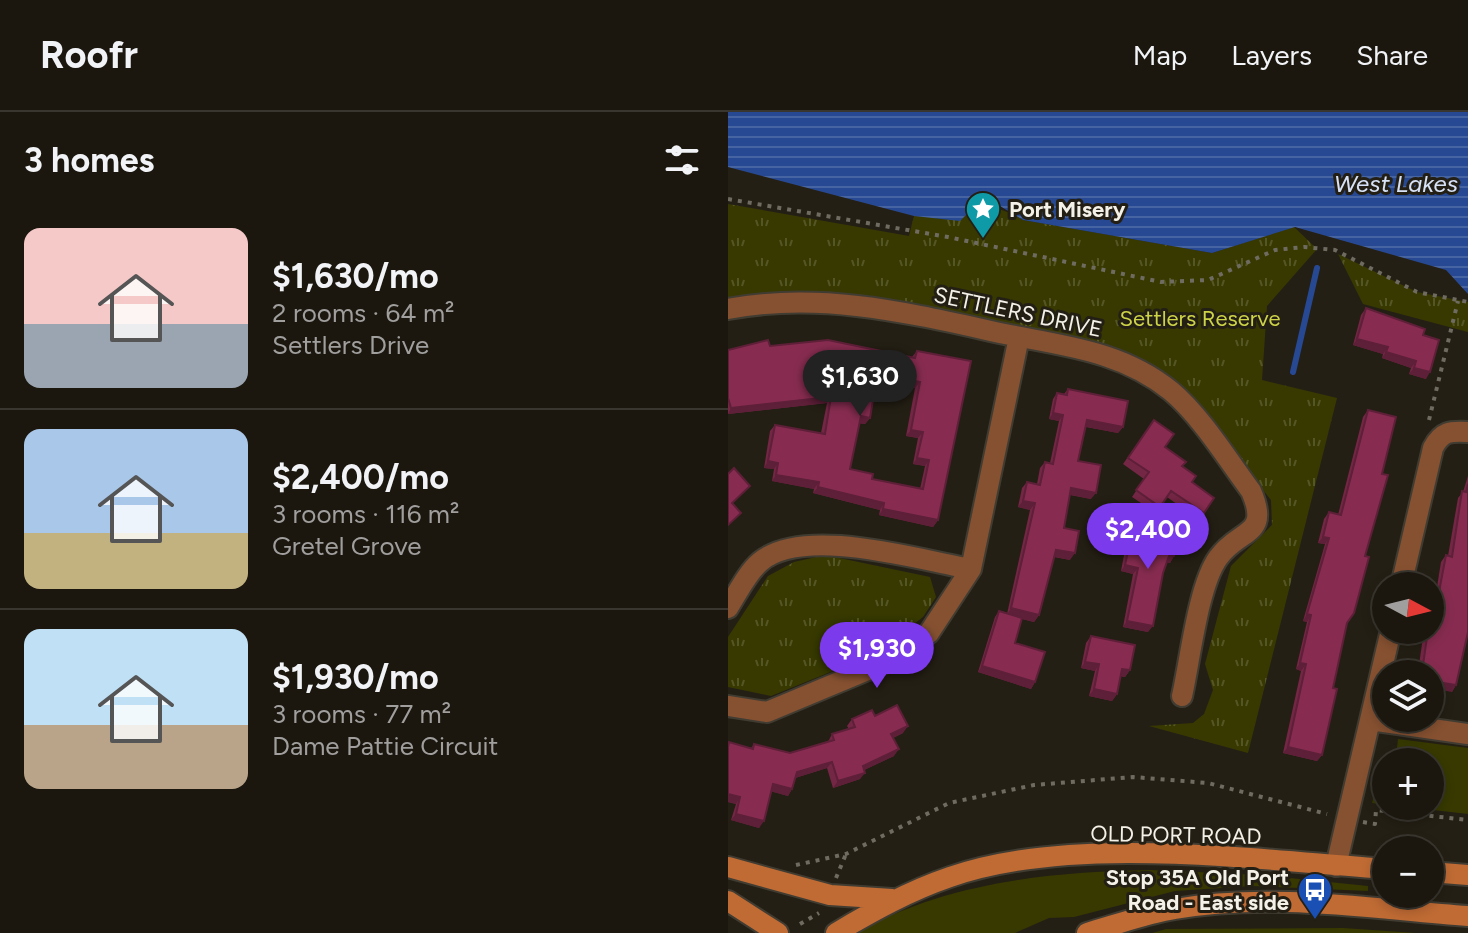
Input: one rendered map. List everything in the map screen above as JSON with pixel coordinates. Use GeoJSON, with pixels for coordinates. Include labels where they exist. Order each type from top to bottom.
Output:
{"type":"FeatureCollection","features":[{"type":"Feature","properties":{"kind":"main road","name":"OLD PORT ROAD"},"geometry":{"type":"LineString","coordinates":[[836,933],[893,899],[993,866],[1066,857],[1140,853],[1372,868]]}},
{"type":"Feature","properties":{"kind":"main road"},"geometry":{"type":"LineString","coordinates":[[728,867],[830,895],[893,899]]}},
{"type":"Feature","properties":{"kind":"main road"},"geometry":{"type":"LineString","coordinates":[[1444,873],[1468,875]]}},
{"type":"Feature","properties":{"kind":"main road"},"geometry":{"type":"LineString","coordinates":[[728,901],[778,933]]}},
{"type":"Feature","properties":{"kind":"main road"},"geometry":{"type":"LineString","coordinates":[[1087,933],[1173,909],[1223,903],[1274,902],[1468,916]]}},
{"type":"Feature","properties":{"kind":"street","name":"SETTLERS DRIVE"},"geometry":{"type":"LineString","coordinates":[[728,309],[809,301],[878,307],[1088,349],[1128,364],[1172,392],[1251,491],[1259,508],[1255,527],[1218,558],[1207,584],[1182,696]]}},
{"type":"Feature","properties":{"kind":"street"},"geometry":{"type":"LineString","coordinates":[[728,706],[767,712],[894,659],[929,633],[971,569],[1019,337]]}},
{"type":"Feature","properties":{"kind":"street"},"geometry":{"type":"LineString","coordinates":[[1404,572],[1433,448],[1439,436],[1450,431],[1468,432]]}},
{"type":"Feature","properties":{"kind":"street"},"geometry":{"type":"LineString","coordinates":[[728,608],[760,561],[802,545],[828,543],[971,569]]}},
{"type":"Feature","properties":{"kind":"street"},"geometry":{"type":"LineString","coordinates":[[1336,866],[1388,644]]}},
{"type":"Feature","properties":{"kind":"street"},"geometry":{"type":"LineString","coordinates":[[1370,720],[1468,734]]}},
{"type":"Feature","properties":{"kind":"path"},"geometry":{"type":"LineString","coordinates":[[728,199],[948,237],[1161,282],[1208,280],[1275,250],[1304,247],[1335,250],[1417,292],[1468,302]]}},
{"type":"Feature","properties":{"kind":"path"},"geometry":{"type":"LineString","coordinates":[[1428,423],[1458,300]]}},
{"type":"Feature","properties":{"kind":"path"},"geometry":{"type":"LineString","coordinates":[[789,865],[846,854],[949,803],[1034,785],[1121,778],[1208,783],[1334,816]]}},
{"type":"Feature","properties":{"kind":"path"},"geometry":{"type":"LineString","coordinates":[[1359,822],[1375,824],[1376,810],[1468,820]]}},
{"type":"Feature","properties":{"kind":"path"},"geometry":{"type":"LineString","coordinates":[[833,884],[846,854]]}},
{"type":"Feature","properties":{"kind":"path"},"geometry":{"type":"LineString","coordinates":[[800,924],[825,909]]}},
{"type":"Feature","properties":{"kind":"green space","name":"Settlers Reserve"},"geometry":{"type":"Polygon","coordinates":[[[728,204],[909,236],[914,216],[931,217],[991,207],[1023,220],[1212,253],[1294,227],[1317,249],[1267,306],[1262,380],[1337,398],[1248,753],[1149,726],[1193,723],[1204,714],[1213,690],[1205,664],[1231,566],[1272,525],[1271,500],[1186,394],[1158,370],[1103,343],[849,294],[775,292],[728,298],[728,204]]]}},
{"type":"Feature","properties":{"kind":"green space"},"geometry":{"type":"Polygon","coordinates":[[[1338,254],[1417,292],[1468,302],[1468,332],[1363,304],[1338,254]]]}},
{"type":"Feature","properties":{"kind":"green space"},"geometry":{"type":"Polygon","coordinates":[[[825,555],[930,577],[936,597],[923,617],[875,654],[771,696],[728,687],[728,637],[768,576],[794,562],[825,555]]]}},
{"type":"Feature","properties":{"kind":"green space"},"geometry":{"type":"Polygon","coordinates":[[[1398,739],[1468,748],[1468,814],[1444,811],[1444,748],[1397,748],[1398,739]]]}},
{"type":"Feature","properties":{"kind":"green space"},"geometry":{"type":"Polygon","coordinates":[[[1151,870],[1261,875],[1368,886],[1368,891],[1252,886],[1175,891],[1074,917],[1049,918],[1015,933],[856,933],[926,902],[999,883],[1037,877],[1151,870]]]}},
{"type":"Feature","properties":{"kind":"green space"},"geometry":{"type":"Polygon","coordinates":[[[1343,928],[1416,933],[1152,933],[1166,929],[1343,928]]]}},
{"type":"Feature","properties":{"kind":"water","name":"West Lakes"},"geometry":{"type":"Polygon","coordinates":[[[728,112],[1468,112],[1468,294],[1446,270],[1295,227],[1212,253],[1023,220],[1000,206],[976,205],[960,221],[914,216],[728,167],[728,112]]]}},
{"type":"Feature","properties":{"kind":"building"},"geometry":{"type":"Polygon","coordinates":[[[1366,308],[1425,329],[1423,335],[1439,340],[1430,372],[1414,368],[1416,361],[1386,352],[1388,347],[1357,339],[1366,308]]]}},
{"type":"Feature","properties":{"kind":"building"},"geometry":{"type":"Polygon","coordinates":[[[768,340],[770,346],[828,340],[915,358],[917,351],[971,361],[938,520],[883,509],[884,503],[818,487],[819,482],[776,475],[778,463],[768,461],[775,425],[825,434],[831,397],[731,408],[728,398],[728,350],[768,340]],[[890,376],[889,385],[876,382],[870,418],[861,416],[850,469],[873,474],[872,479],[923,489],[929,460],[917,458],[923,432],[911,430],[920,382],[890,376]]]}},
{"type":"Feature","properties":{"kind":"building"},"geometry":{"type":"Polygon","coordinates":[[[1068,389],[1128,401],[1123,427],[1087,420],[1078,461],[1101,465],[1096,493],[1071,488],[1064,528],[1079,531],[1075,553],[1056,550],[1039,615],[1011,608],[1035,503],[1023,501],[1027,482],[1040,485],[1045,462],[1053,464],[1063,415],[1053,413],[1057,393],[1067,395],[1068,389]]]}},
{"type":"Feature","properties":{"kind":"building"},"geometry":{"type":"Polygon","coordinates":[[[1368,410],[1396,417],[1382,474],[1388,475],[1365,556],[1369,557],[1354,613],[1347,623],[1333,688],[1337,689],[1322,755],[1288,747],[1306,664],[1300,663],[1311,615],[1307,614],[1329,538],[1323,537],[1329,512],[1341,515],[1368,410]]]}},
{"type":"Feature","properties":{"kind":"building"},"geometry":{"type":"Polygon","coordinates":[[[1154,420],[1174,434],[1165,447],[1186,462],[1182,466],[1196,476],[1192,482],[1214,498],[1204,513],[1171,491],[1160,507],[1136,490],[1149,472],[1128,458],[1154,420]]]}},
{"type":"Feature","properties":{"kind":"building"},"geometry":{"type":"Polygon","coordinates":[[[734,468],[750,486],[732,503],[741,513],[728,525],[728,474],[734,468]]]}},
{"type":"Feature","properties":{"kind":"building"},"geometry":{"type":"Polygon","coordinates":[[[1468,484],[1468,632],[1456,685],[1444,683],[1444,660],[1424,660],[1426,644],[1444,644],[1443,572],[1446,555],[1452,557],[1462,491],[1466,492],[1468,484]]]}},
{"type":"Feature","properties":{"kind":"building"},"geometry":{"type":"Polygon","coordinates":[[[1133,528],[1179,533],[1174,556],[1169,556],[1163,573],[1153,626],[1127,621],[1138,568],[1125,565],[1133,528]]]}},
{"type":"Feature","properties":{"kind":"building"},"geometry":{"type":"Polygon","coordinates":[[[999,611],[1022,618],[1015,643],[1045,652],[1035,682],[982,666],[999,611]]]}},
{"type":"Feature","properties":{"kind":"building"},"geometry":{"type":"Polygon","coordinates":[[[1091,636],[1135,645],[1130,670],[1122,669],[1117,694],[1094,689],[1099,664],[1085,662],[1091,636]]]}},
{"type":"Feature","properties":{"kind":"building"},"geometry":{"type":"Polygon","coordinates":[[[897,705],[908,726],[891,734],[899,749],[863,766],[865,773],[838,781],[832,762],[797,772],[792,789],[773,784],[764,821],[736,814],[740,797],[728,794],[729,742],[753,749],[754,744],[790,753],[834,740],[832,734],[855,727],[852,719],[872,710],[875,716],[897,705]]]}},
{"type":"Feature","properties":{"kind":"waterway"},"geometry":{"type":"LineString","coordinates":[[1293,372],[1317,268]]}},
{"type":"Feature","properties":{"kind":"place","name":"Port Misery"},"geometry":{"type":"Point","coordinates":[983,240]}},
{"type":"Feature","properties":{"kind":"place","name":"Stop 35A Old Port Road - East side"},"geometry":{"type":"Point","coordinates":[1315,921]}}]}
